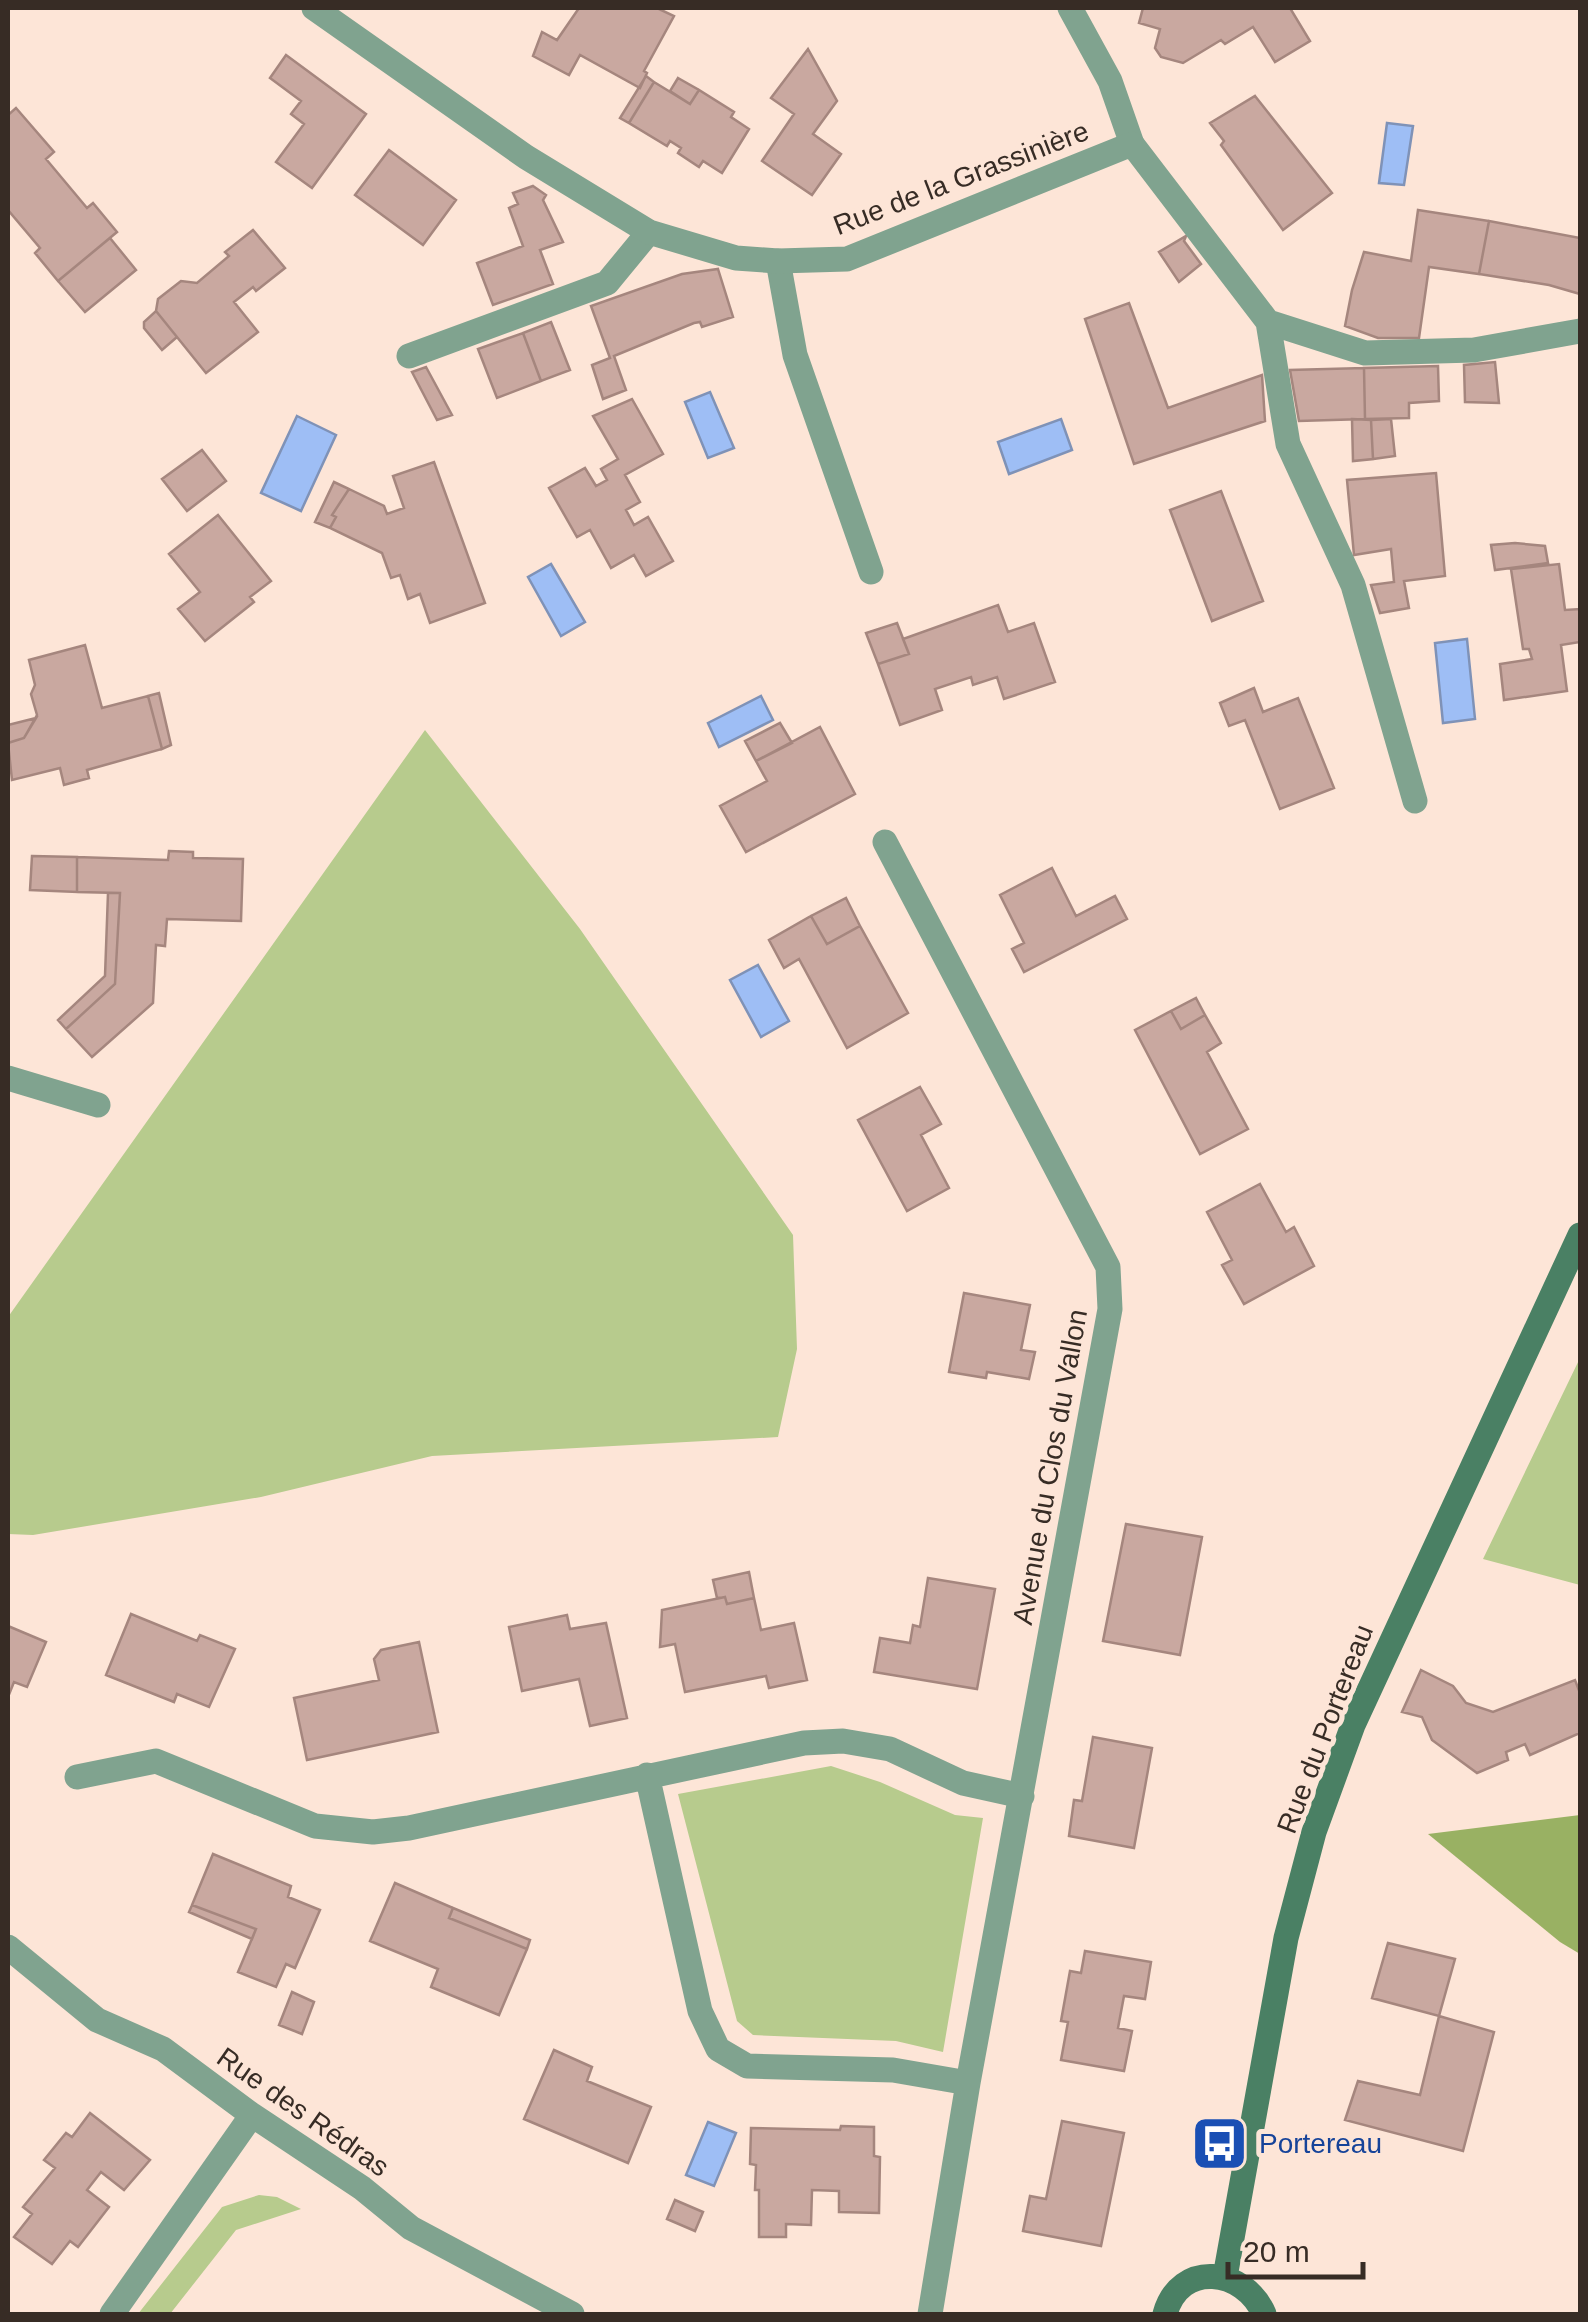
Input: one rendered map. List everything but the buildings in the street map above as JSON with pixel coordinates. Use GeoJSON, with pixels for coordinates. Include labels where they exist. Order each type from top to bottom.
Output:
{"type":"FeatureCollection","features":[{"type":"Feature","properties":{"kind":"street","name":"Rue de la Grassinière"},"geometry":{"type":"LineString","coordinates":[[314,8],[526,157],[650,232],[736,258],[847,259],[1132,144],[1268,322],[1288,444],[1353,585],[1415,801]]}},
{"type":"Feature","properties":{"kind":"street"},"geometry":{"type":"LineString","coordinates":[[1070,8],[1110,81],[1132,144]]}},
{"type":"Feature","properties":{"kind":"street"},"geometry":{"type":"LineString","coordinates":[[408,356],[607,283],[650,232]]}},
{"type":"Feature","properties":{"kind":"street"},"geometry":{"type":"LineString","coordinates":[[778,261],[796,356],[871,572]]}},
{"type":"Feature","properties":{"kind":"street"},"geometry":{"type":"LineString","coordinates":[[1268,322],[1365,353],[1474,350],[1580,331]]}},
{"type":"Feature","properties":{"kind":"street","name":"Avenue du Clos du Vallon"},"geometry":{"type":"LineString","coordinates":[[885,842],[1108,1267],[1110,1309],[968,2083],[930,2314]]}},
{"type":"Feature","properties":{"kind":"street"},"geometry":{"type":"LineString","coordinates":[[8,1078],[98,1105]]}},
{"type":"Feature","properties":{"kind":"street","name":"Rue du Portereau"},"geometry":{"type":"LineString","coordinates":[[1225,2278],[1286,1938],[1314,1832],[1353,1725],[1580,1235]]}},
{"type":"Feature","properties":{"kind":"street"},"geometry":{"type":"LineString","coordinates":[[77,1777],[156,1761],[316,1826],[373,1832],[409,1828],[804,1744],[843,1741],[890,1750],[964,1783],[1022,1796]]}},
{"type":"Feature","properties":{"kind":"street"},"geometry":{"type":"LineString","coordinates":[[647,1775],[700,2012],[718,2049],[746,2066],[892,2070],[968,2083]]}},
{"type":"Feature","properties":{"kind":"street","name":"Rue des Rédras"},"geometry":{"type":"LineString","coordinates":[[8,1947],[98,2020],[163,2049],[252,2115],[362,2188],[411,2228],[572,2314]]}},
{"type":"Feature","properties":{"kind":"street"},"geometry":{"type":"LineString","coordinates":[[112,2314],[252,2115]]}},
{"type":"Feature","properties":{"kind":"street"},"geometry":{"type":"LineString","coordinates":[[1165,2314],[1176,2292],[1208,2276],[1242,2284],[1255,2296],[1264,2314]]}},
{"type":"Feature","properties":{"kind":"green space"},"geometry":{"type":"Polygon","coordinates":[[[425,730],[580,929],[793,1235],[797,1349],[778,1437],[432,1456],[261,1497],[33,1535],[8,1534],[8,1317],[425,730]]]}},
{"type":"Feature","properties":{"kind":"green space"},"geometry":{"type":"Polygon","coordinates":[[[1580,1358],[1580,1585],[1483,1559],[1580,1358]]]}},
{"type":"Feature","properties":{"kind":"green space"},"geometry":{"type":"Polygon","coordinates":[[[831,1766],[880,1782],[955,1815],[983,1818],[943,2052],[896,2041],[753,2035],[737,2021],[678,1794],[831,1766]]]}},
{"type":"Feature","properties":{"kind":"green space"},"geometry":{"type":"Polygon","coordinates":[[[1580,1815],[1580,1954],[1428,1834],[1580,1815]]]}},
{"type":"Feature","properties":{"kind":"green space"},"geometry":{"type":"Polygon","coordinates":[[[259,2195],[277,2197],[301,2209],[236,2230],[170,2314],[138,2314],[222,2207],[259,2195]]]}},
{"type":"Feature","properties":{"kind":"water"},"geometry":{"type":"Polygon","coordinates":[[[1387,123],[1413,126],[1404,185],[1379,183],[1387,123]]]}},
{"type":"Feature","properties":{"kind":"water"},"geometry":{"type":"Polygon","coordinates":[[[710,392],[734,448],[708,458],[685,402],[710,392]]]}},
{"type":"Feature","properties":{"kind":"water"},"geometry":{"type":"Polygon","coordinates":[[[297,416],[336,435],[301,511],[261,493],[297,416]]]}},
{"type":"Feature","properties":{"kind":"water"},"geometry":{"type":"Polygon","coordinates":[[[1061,419],[1072,450],[1009,474],[998,442],[1061,419]]]}},
{"type":"Feature","properties":{"kind":"water"},"geometry":{"type":"Polygon","coordinates":[[[551,564],[585,622],[561,636],[528,577],[551,564]]]}},
{"type":"Feature","properties":{"kind":"water"},"geometry":{"type":"Polygon","coordinates":[[[1467,639],[1475,719],[1443,723],[1435,643],[1467,639]]]}},
{"type":"Feature","properties":{"kind":"water"},"geometry":{"type":"Polygon","coordinates":[[[761,696],[773,720],[719,747],[708,723],[761,696]]]}},
{"type":"Feature","properties":{"kind":"water"},"geometry":{"type":"Polygon","coordinates":[[[758,965],[789,1021],[761,1037],[730,980],[758,965]]]}},
{"type":"Feature","properties":{"kind":"water"},"geometry":{"type":"Polygon","coordinates":[[[708,2122],[736,2133],[714,2186],[686,2175],[708,2122]]]}},
{"type":"Feature","properties":{"kind":"place","name":"Portereau"},"geometry":{"type":"Point","coordinates":[1220,2143]}}]}
